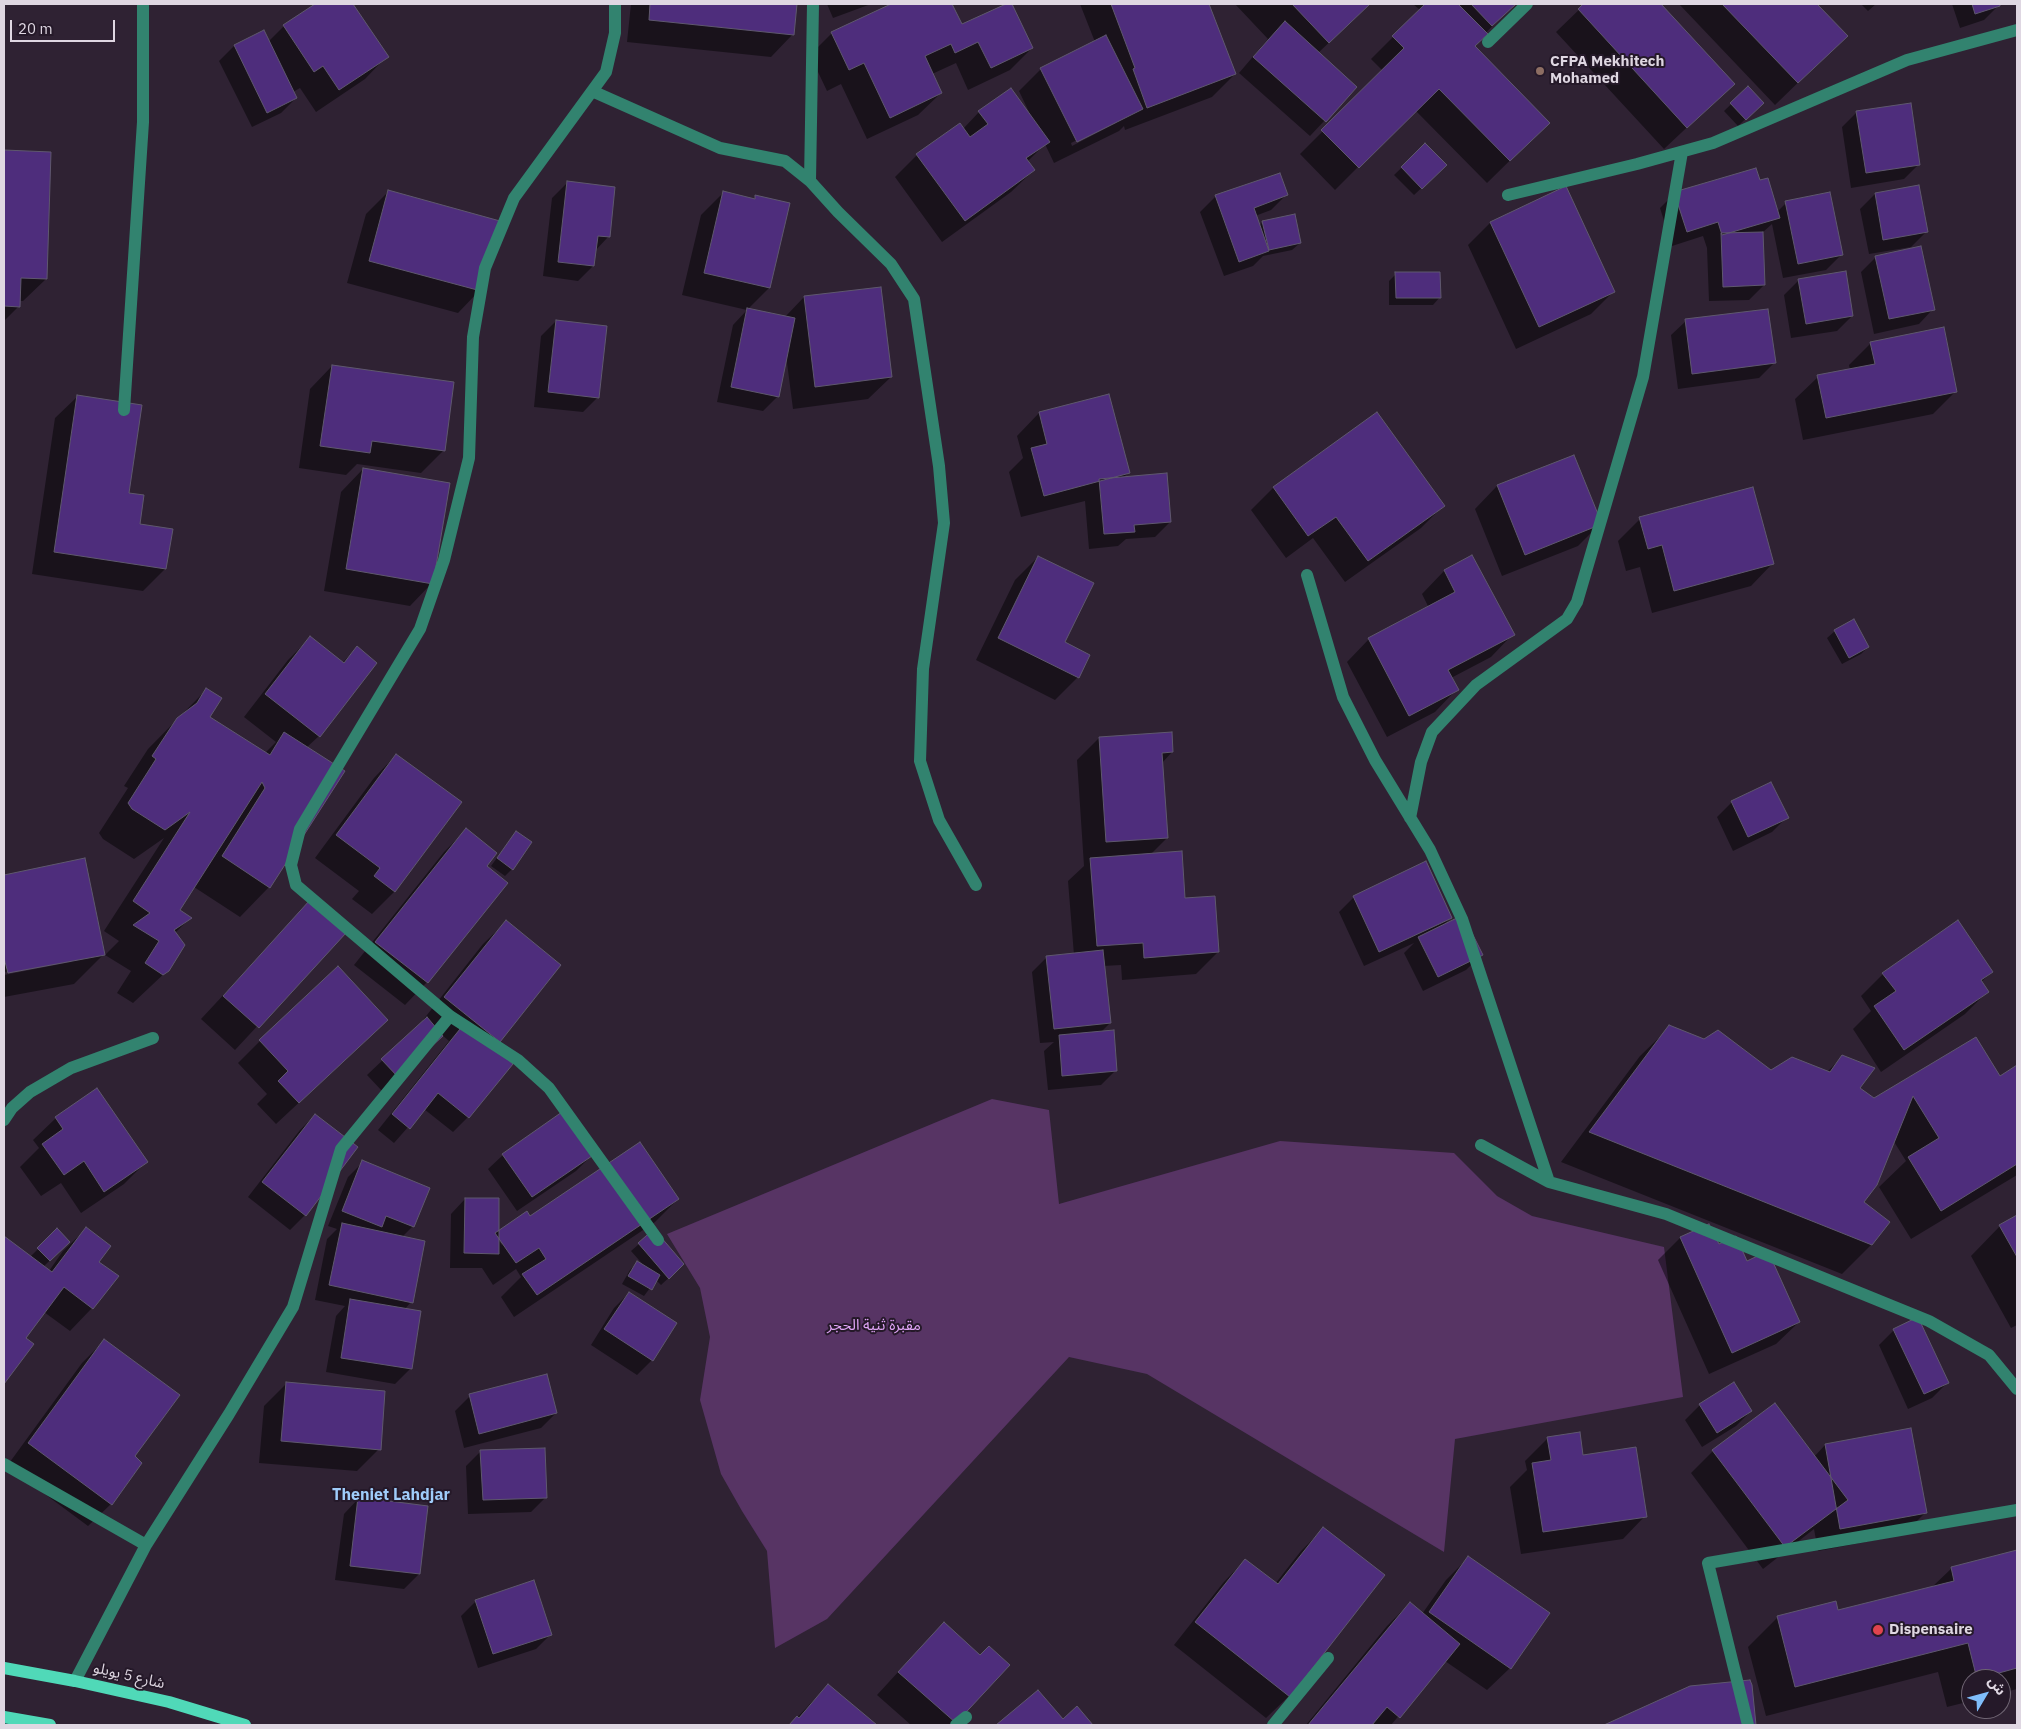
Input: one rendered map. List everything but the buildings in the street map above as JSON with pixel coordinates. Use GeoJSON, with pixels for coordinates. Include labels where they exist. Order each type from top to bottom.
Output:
{"type":"FeatureCollection","features":[{"type":"Feature","properties":{"kind":"main road","name":"شارع 5 يويلو"},"geometry":{"type":"LineString","coordinates":[[4,1668],[75,1680],[169,1702],[245,1725]]}},
{"type":"Feature","properties":{"kind":"main road"},"geometry":{"type":"LineString","coordinates":[[4,1717],[50,1725]]}},
{"type":"Feature","properties":{"kind":"street"},"geometry":{"type":"LineString","coordinates":[[124,410],[143,122],[142,4]]}},
{"type":"Feature","properties":{"kind":"street"},"geometry":{"type":"LineString","coordinates":[[614,4],[615,33],[606,72],[514,198],[485,268],[473,337],[469,458],[444,560],[420,629],[300,829],[291,865],[296,885],[450,1016],[518,1060],[549,1088],[658,1240]]}},
{"type":"Feature","properties":{"kind":"street"},"geometry":{"type":"LineString","coordinates":[[810,181],[813,4]]}},
{"type":"Feature","properties":{"kind":"street"},"geometry":{"type":"LineString","coordinates":[[1488,42],[1527,4]]}},
{"type":"Feature","properties":{"kind":"street"},"geometry":{"type":"LineString","coordinates":[[1508,195],[1713,143],[1907,60],[2017,30]]}},
{"type":"Feature","properties":{"kind":"street"},"geometry":{"type":"LineString","coordinates":[[592,91],[720,148],[785,161],[810,181],[838,212],[891,264],[914,299],[939,466],[944,523],[923,669],[920,761],[939,820],[976,885]]}},
{"type":"Feature","properties":{"kind":"street"},"geometry":{"type":"LineString","coordinates":[[1410,818],[1421,762],[1432,732],[1476,685],[1567,619],[1577,602],[1643,378],[1682,152]]}},
{"type":"Feature","properties":{"kind":"street"},"geometry":{"type":"LineString","coordinates":[[1307,575],[1343,697],[1375,760],[1430,850],[1462,918],[1549,1182]]}},
{"type":"Feature","properties":{"kind":"street"},"geometry":{"type":"LineString","coordinates":[[75,1680],[146,1545],[229,1414],[293,1307],[341,1149],[450,1016]]}},
{"type":"Feature","properties":{"kind":"street"},"geometry":{"type":"LineString","coordinates":[[4,1120],[12,1108],[30,1092],[71,1068],[153,1038]]}},
{"type":"Feature","properties":{"kind":"street"},"geometry":{"type":"LineString","coordinates":[[1481,1146],[1549,1182],[1666,1214],[1929,1322],[1989,1355],[2017,1389]]}},
{"type":"Feature","properties":{"kind":"street"},"geometry":{"type":"LineString","coordinates":[[4,1464],[146,1545]]}},
{"type":"Feature","properties":{"kind":"street"},"geometry":{"type":"LineString","coordinates":[[1748,1725],[1708,1563],[2017,1510]]}},
{"type":"Feature","properties":{"kind":"street"},"geometry":{"type":"LineString","coordinates":[[1273,1725],[1328,1658]]}},
{"type":"Feature","properties":{"kind":"green space","name":"مقبرة ثنية الحجر"},"geometry":{"type":"Polygon","coordinates":[[[992,1099],[1049,1110],[1059,1204],[1280,1141],[1454,1153],[1497,1196],[1532,1216],[1664,1247],[1683,1397],[1455,1439],[1444,1552],[1147,1374],[1069,1357],[827,1619],[775,1648],[767,1551],[721,1474],[700,1400],[710,1337],[700,1288],[667,1234],[992,1099]]]}},
{"type":"Feature","properties":{"kind":"place","name":"CFPA Mekhitech Mohamed"},"geometry":{"type":"Point","coordinates":[1540,71]}},
{"type":"Feature","properties":{"kind":"place","name":"Dispensaire"},"geometry":{"type":"Point","coordinates":[1878,1630]}},
{"type":"Feature","properties":{"kind":"district","name":"Theniet Lahdjar"},"geometry":{"type":"Point","coordinates":[391,1495]}}]}
